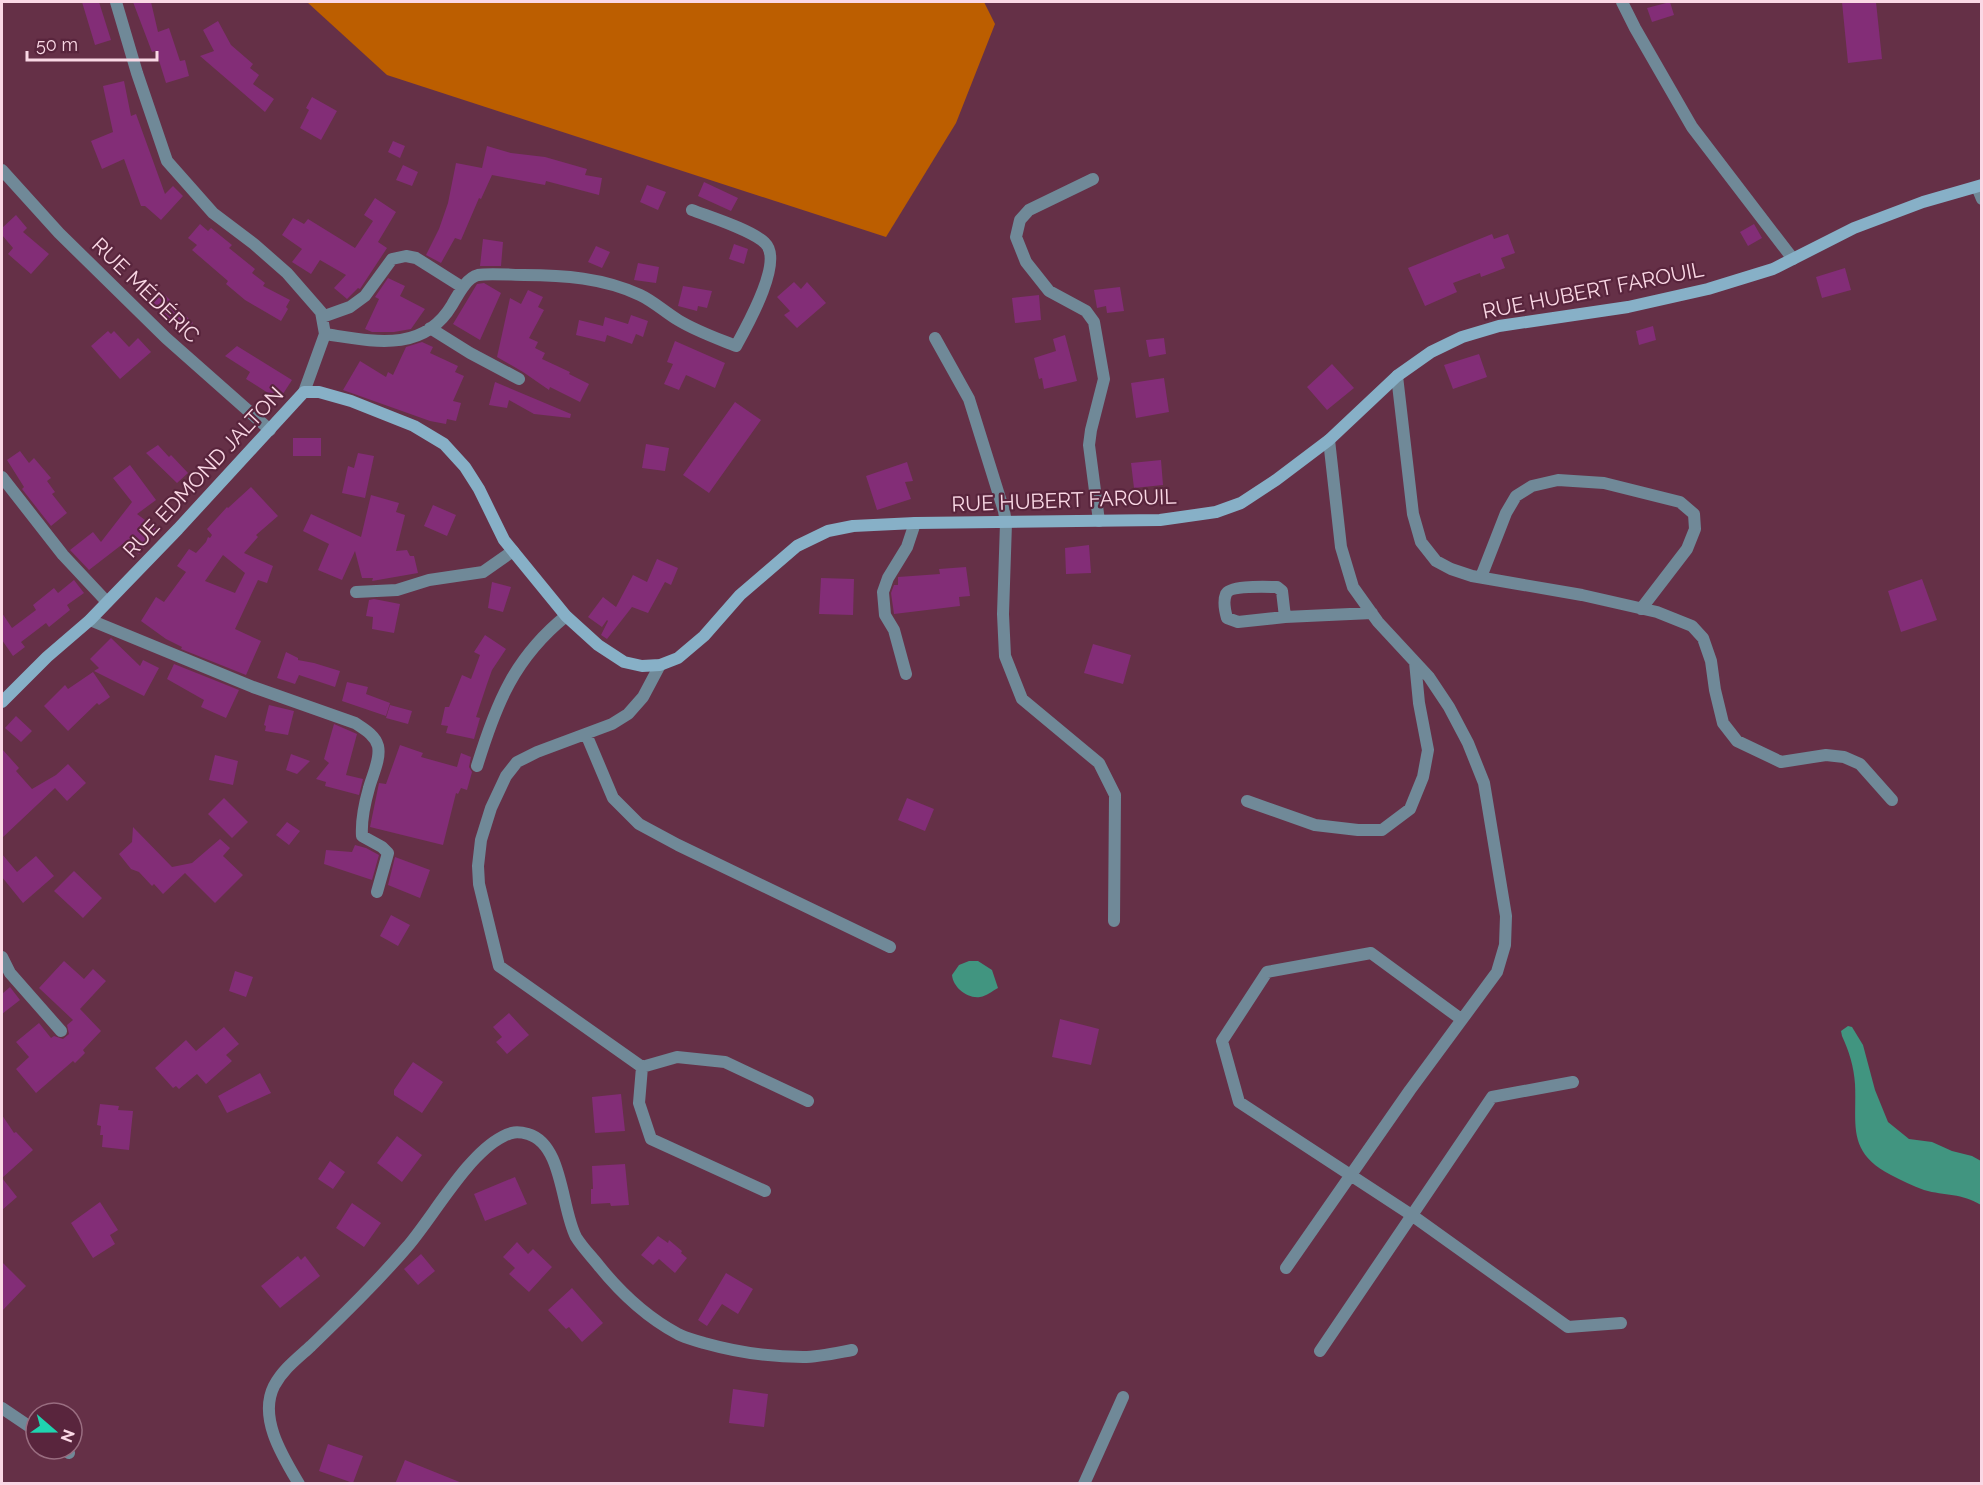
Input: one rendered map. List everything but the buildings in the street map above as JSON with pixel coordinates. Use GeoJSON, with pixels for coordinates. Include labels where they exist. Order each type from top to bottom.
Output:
{"type":"FeatureCollection","features":[{"type":"Feature","properties":{"kind":"street","name":"RUE EDMOND JALTON"},"geometry":{"type":"LineString","coordinates":[[2,702],[47,657],[90,620],[304,392],[325,334],[321,312],[307,294],[254,244],[213,213],[167,161],[116,2]]}},
{"type":"Feature","properties":{"kind":"street"},"geometry":{"type":"LineString","coordinates":[[1622,2],[1692,127],[1793,259]]}},
{"type":"Feature","properties":{"kind":"street","name":"RUE MÉDÉRIC"},"geometry":{"type":"LineString","coordinates":[[2,170],[59,233],[166,338],[270,430]]}},
{"type":"Feature","properties":{"kind":"street"},"geometry":{"type":"LineString","coordinates":[[1093,179],[1029,210],[1020,220],[1016,237],[1026,262],[1049,291],[1086,311],[1094,322],[1104,379],[1089,445],[1099,521]]}},
{"type":"Feature","properties":{"kind":"street"},"geometry":{"type":"LineString","coordinates":[[1979,186],[1982,199]]}},
{"type":"Feature","properties":{"kind":"street","name":"RUE HUBERT FAROUIL"},"geometry":{"type":"LineString","coordinates":[[660,665],[678,658],[704,636],[740,595],[796,546],[828,531],[853,526],[915,523],[1160,520],[1216,512],[1240,503],[1276,480],[1329,440],[1397,376],[1431,352],[1471,334],[1499,326],[1629,307],[1708,289],[1773,268],[1854,228],[1923,202],[1979,186]]}},
{"type":"Feature","properties":{"kind":"street"},"geometry":{"type":"LineString","coordinates":[[325,334],[374,341],[398,341],[422,335],[445,317],[462,287],[477,275],[541,275],[580,278],[613,285],[641,295],[679,320],[736,346],[748,324],[766,280],[771,258],[770,248],[764,241],[753,235],[692,210]]}},
{"type":"Feature","properties":{"kind":"street"},"geometry":{"type":"LineString","coordinates":[[322,317],[350,307],[365,296],[392,259],[406,256],[416,258],[462,287]]}},
{"type":"Feature","properties":{"kind":"street"},"geometry":{"type":"LineString","coordinates":[[430,328],[470,353],[519,379]]}},
{"type":"Feature","properties":{"kind":"street"},"geometry":{"type":"LineString","coordinates":[[935,338],[969,399],[992,468],[1006,523],[1003,614],[1005,656],[1022,699],[1099,764],[1115,795],[1114,921]]}},
{"type":"Feature","properties":{"kind":"street"},"geometry":{"type":"LineString","coordinates":[[1397,376],[1413,514],[1421,542],[1436,561],[1451,569],[1480,577],[1582,595],[1656,612],[1692,627],[1703,638],[1711,661],[1723,723],[1737,741],[1781,762],[1826,755],[1844,757],[1860,764],[1892,800]]}},
{"type":"Feature","properties":{"kind":"street"},"geometry":{"type":"LineString","coordinates":[[304,392],[319,393],[351,401],[414,426],[444,444],[465,467],[504,540],[566,616],[598,645],[624,662],[642,666],[660,665]]}},
{"type":"Feature","properties":{"kind":"street"},"geometry":{"type":"LineString","coordinates":[[1286,1268],[1461,1019],[1497,972],[1505,945],[1506,916],[1484,783],[1468,743],[1449,707],[1429,677],[1372,613],[1353,587],[1341,547],[1329,440]]}},
{"type":"Feature","properties":{"kind":"street"},"geometry":{"type":"LineString","coordinates":[[2,477],[63,555],[107,602]]}},
{"type":"Feature","properties":{"kind":"street"},"geometry":{"type":"LineString","coordinates":[[1480,577],[1506,513],[1516,496],[1532,486],[1558,480],[1604,483],[1680,502],[1694,514],[1695,529],[1687,549],[1641,609]]}},
{"type":"Feature","properties":{"kind":"street"},"geometry":{"type":"LineString","coordinates":[[906,674],[894,630],[885,615],[883,592],[888,578],[907,547],[915,523]]}},
{"type":"Feature","properties":{"kind":"street"},"geometry":{"type":"LineString","coordinates":[[356,592],[397,590],[429,580],[472,575],[494,566],[513,551]]}},
{"type":"Feature","properties":{"kind":"street"},"geometry":{"type":"LineString","coordinates":[[1285,617],[1282,591],[1277,586],[1236,588],[1228,591],[1226,595],[1227,618],[1238,622],[1285,617],[1372,613]]}},
{"type":"Feature","properties":{"kind":"street"},"geometry":{"type":"LineString","coordinates":[[477,766],[487,734],[513,675],[545,633],[566,616]]}},
{"type":"Feature","properties":{"kind":"street"},"geometry":{"type":"LineString","coordinates":[[90,620],[253,687],[355,723],[367,731],[374,738],[378,747],[378,755],[368,792],[362,836],[388,853],[377,892]]}},
{"type":"Feature","properties":{"kind":"street"},"geometry":{"type":"LineString","coordinates":[[1247,801],[1315,825],[1358,830],[1382,830],[1410,809],[1424,777],[1428,750],[1419,703],[1415,662]]}},
{"type":"Feature","properties":{"kind":"street"},"geometry":{"type":"LineString","coordinates":[[642,1067],[499,966],[479,884],[478,866],[481,840],[491,808],[506,776],[517,762],[537,752],[612,724],[628,714],[643,697],[660,665]]}},
{"type":"Feature","properties":{"kind":"street"},"geometry":{"type":"LineString","coordinates":[[586,734],[613,798],[639,824],[678,845],[890,946]]}},
{"type":"Feature","properties":{"kind":"street"},"geometry":{"type":"LineString","coordinates":[[1461,1019],[1371,953],[1267,972],[1222,1041],[1239,1102],[1413,1216],[1568,1327],[1621,1323]]}},
{"type":"Feature","properties":{"kind":"street"},"geometry":{"type":"LineString","coordinates":[[2,957],[10,973],[61,1031]]}},
{"type":"Feature","properties":{"kind":"street"},"geometry":{"type":"LineString","coordinates":[[642,1067],[677,1057],[725,1062],[808,1101]]}},
{"type":"Feature","properties":{"kind":"street"},"geometry":{"type":"LineString","coordinates":[[642,1067],[639,1103],[651,1139],[765,1191]]}},
{"type":"Feature","properties":{"kind":"street"},"geometry":{"type":"LineString","coordinates":[[1320,1351],[1492,1097],[1573,1082]]}},
{"type":"Feature","properties":{"kind":"street"},"geometry":{"type":"LineString","coordinates":[[299,1484],[280,1452],[270,1417],[270,1398],[275,1386],[287,1367],[366,1292],[408,1247],[482,1151],[499,1138],[513,1132],[536,1137],[547,1147],[555,1165],[565,1206],[577,1238],[609,1279],[656,1321],[680,1336],[757,1355],[805,1357],[852,1350]]}},
{"type":"Feature","properties":{"kind":"street"},"geometry":{"type":"LineString","coordinates":[[1084,1484],[1123,1397]]}},
{"type":"Feature","properties":{"kind":"street"},"geometry":{"type":"LineString","coordinates":[[2,1408],[24,1423]]}},
{"type":"Feature","properties":{"kind":"shaded area"},"geometry":{"type":"Polygon","coordinates":[[[307,2],[984,2],[995,24],[956,123],[886,237],[387,75],[307,2]]]}},
{"type":"Feature","properties":{"kind":"shaded area"},"geometry":{"type":"Polygon","coordinates":[[[969,961],[978,961],[992,970],[998,988],[980,997],[970,996],[962,991],[955,984],[952,975],[959,965],[969,961]]]}},
{"type":"Feature","properties":{"kind":"shaded area"},"geometry":{"type":"Polygon","coordinates":[[[1848,1026],[1852,1027],[1863,1045],[1875,1090],[1888,1122],[1909,1139],[1932,1142],[1981,1161],[1981,1205],[1967,1198],[1916,1187],[1891,1175],[1867,1157],[1860,1147],[1857,1136],[1854,1071],[1841,1031],[1848,1026]]]}}]}
